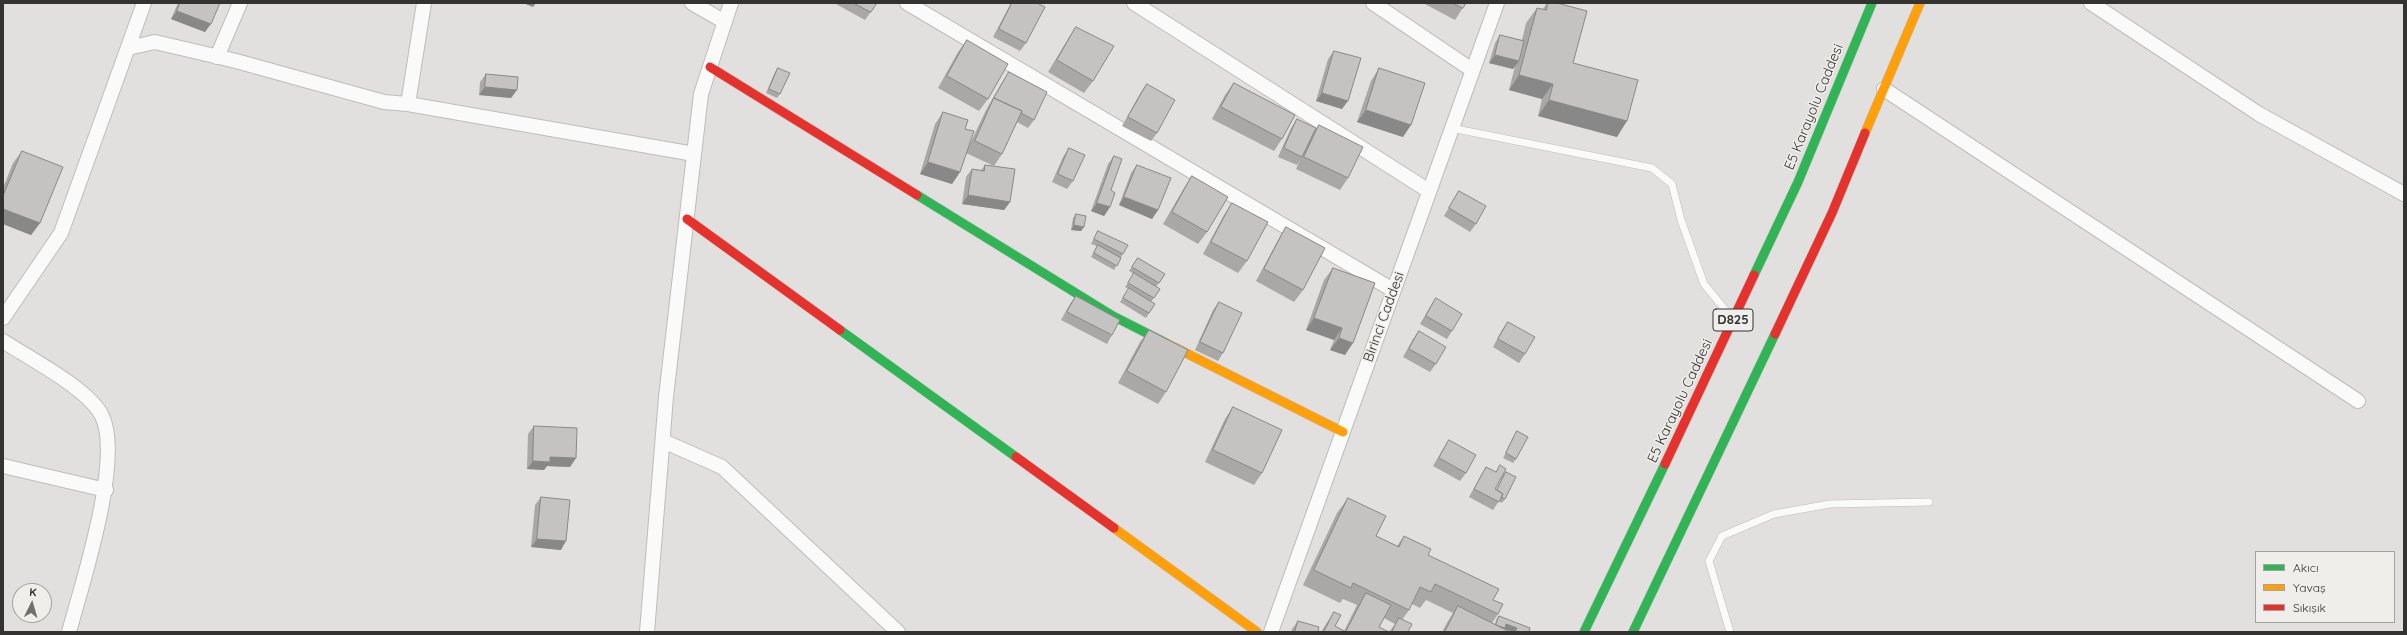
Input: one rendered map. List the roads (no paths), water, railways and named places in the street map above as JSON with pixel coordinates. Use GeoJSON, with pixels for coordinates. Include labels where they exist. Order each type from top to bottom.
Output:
{"type":"FeatureCollection","features":[{"type":"Feature","properties":{"kind":"main road","name":"E5 Karayolu Caddesi"},"geometry":{"type":"LineString","coordinates":[[1584,632],[1610,582],[1798,182],[1872,3]]}},
{"type":"Feature","properties":{"kind":"main road","name":"D825"},"geometry":{"type":"LineString","coordinates":[[1633,632],[1832,213],[1920,3]]}},
{"type":"Feature","properties":{"kind":"main road"},"geometry":{"type":"LineString","coordinates":[[710,67],[1113,316],[1343,432]]}},
{"type":"Feature","properties":{"kind":"main road"},"geometry":{"type":"LineString","coordinates":[[687,219],[1257,632]]}},
{"type":"Feature","properties":{"kind":"street"},"geometry":{"type":"LineString","coordinates":[[3,318],[61,233],[144,3]]}},
{"type":"Feature","properties":{"kind":"street"},"geometry":{"type":"LineString","coordinates":[[217,57],[240,3]]}},
{"type":"Feature","properties":{"kind":"street"},"geometry":{"type":"LineString","coordinates":[[408,104],[424,3]]}},
{"type":"Feature","properties":{"kind":"street"},"geometry":{"type":"LineString","coordinates":[[692,3],[724,22]]}},
{"type":"Feature","properties":{"kind":"street"},"geometry":{"type":"LineString","coordinates":[[647,632],[663,441],[701,94],[731,3]]}},
{"type":"Feature","properties":{"kind":"street"},"geometry":{"type":"LineString","coordinates":[[907,3],[1393,290]]}},
{"type":"Feature","properties":{"kind":"street"},"geometry":{"type":"LineString","coordinates":[[1134,3],[1429,191]]}},
{"type":"Feature","properties":{"kind":"street"},"geometry":{"type":"LineString","coordinates":[[1373,3],[1472,70]]}},
{"type":"Feature","properties":{"kind":"street","name":"Birinci Caddesi"},"geometry":{"type":"LineString","coordinates":[[1271,632],[1497,3]]}},
{"type":"Feature","properties":{"kind":"street"},"geometry":{"type":"LineString","coordinates":[[2091,3],[2259,114],[2404,194]]}},
{"type":"Feature","properties":{"kind":"street"},"geometry":{"type":"LineString","coordinates":[[128,48],[155,42],[217,57],[384,102],[408,104],[694,154]]}},
{"type":"Feature","properties":{"kind":"street"},"geometry":{"type":"LineString","coordinates":[[1884,89],[2358,401]]}},
{"type":"Feature","properties":{"kind":"street"},"geometry":{"type":"LineString","coordinates":[[3,341],[82,392],[102,415],[108,432],[106,490],[69,632]]}},
{"type":"Feature","properties":{"kind":"street"},"geometry":{"type":"LineString","coordinates":[[663,441],[722,467],[898,632]]}},
{"type":"Feature","properties":{"kind":"street"},"geometry":{"type":"LineString","coordinates":[[3,466],[106,490]]}},
{"type":"Feature","properties":{"kind":"lane"},"geometry":{"type":"LineString","coordinates":[[1451,128],[1652,168],[1672,184],[1681,220],[1704,284],[1733,320]]}},
{"type":"Feature","properties":{"kind":"lane"},"geometry":{"type":"LineString","coordinates":[[1730,632],[1709,560],[1722,536],[1774,514],[1830,504],[1929,502]]}}]}
